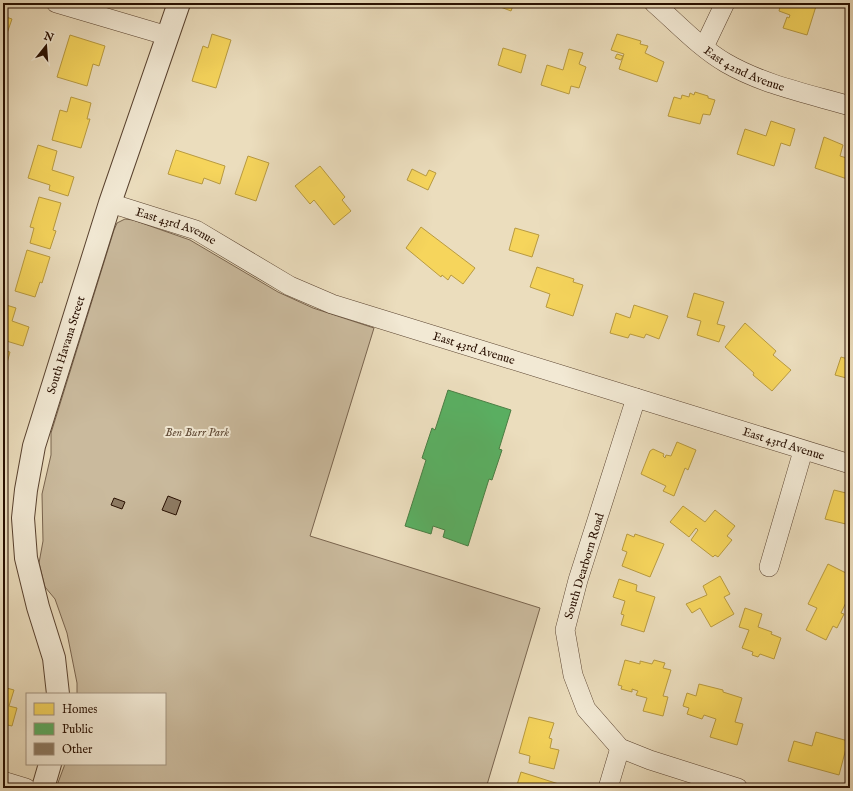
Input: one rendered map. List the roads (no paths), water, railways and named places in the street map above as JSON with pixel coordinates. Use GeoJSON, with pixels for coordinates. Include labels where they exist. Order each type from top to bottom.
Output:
{"type":"FeatureCollection","features":[{"type":"Feature","properties":{"kind":"street"},"geometry":{"type":"LineString","coordinates":[[56,3],[168,36]]}},
{"type":"Feature","properties":{"kind":"street","name":"South Havana Street"},"geometry":{"type":"LineString","coordinates":[[58,693],[54,658],[38,607],[26,558],[23,518],[26,490],[34,446],[110,203],[179,3]]}},
{"type":"Feature","properties":{"kind":"street","name":"East 42nd Avenue"},"geometry":{"type":"LineString","coordinates":[[654,3],[704,47],[726,63],[753,76],[850,106]]}},
{"type":"Feature","properties":{"kind":"street"},"geometry":{"type":"LineString","coordinates":[[704,47],[725,3]]}},
{"type":"Feature","properties":{"kind":"street","name":"East 43rd Avenue"},"geometry":{"type":"LineString","coordinates":[[110,203],[196,230],[290,286],[332,304],[803,451],[850,464]]}},
{"type":"Feature","properties":{"kind":"street","name":"South Dearborn Road"},"geometry":{"type":"LineString","coordinates":[[620,748],[586,709],[573,675],[565,630],[578,580],[636,398]]}},
{"type":"Feature","properties":{"kind":"street"},"geometry":{"type":"LineString","coordinates":[[770,567],[803,451]]}},
{"type":"Feature","properties":{"kind":"street"},"geometry":{"type":"LineString","coordinates":[[608,788],[620,748],[650,760],[738,788]]}},
{"type":"Feature","properties":{"kind":"street"},"geometry":{"type":"LineString","coordinates":[[43,788],[50,765]]}},
{"type":"Feature","properties":{"kind":"street"},"geometry":{"type":"LineString","coordinates":[[3,781],[26,788]]}},
{"type":"Feature","properties":{"kind":"park label","name":"Ben Burr Park"},"geometry":{"type":"Point","coordinates":[197,432]}}]}
